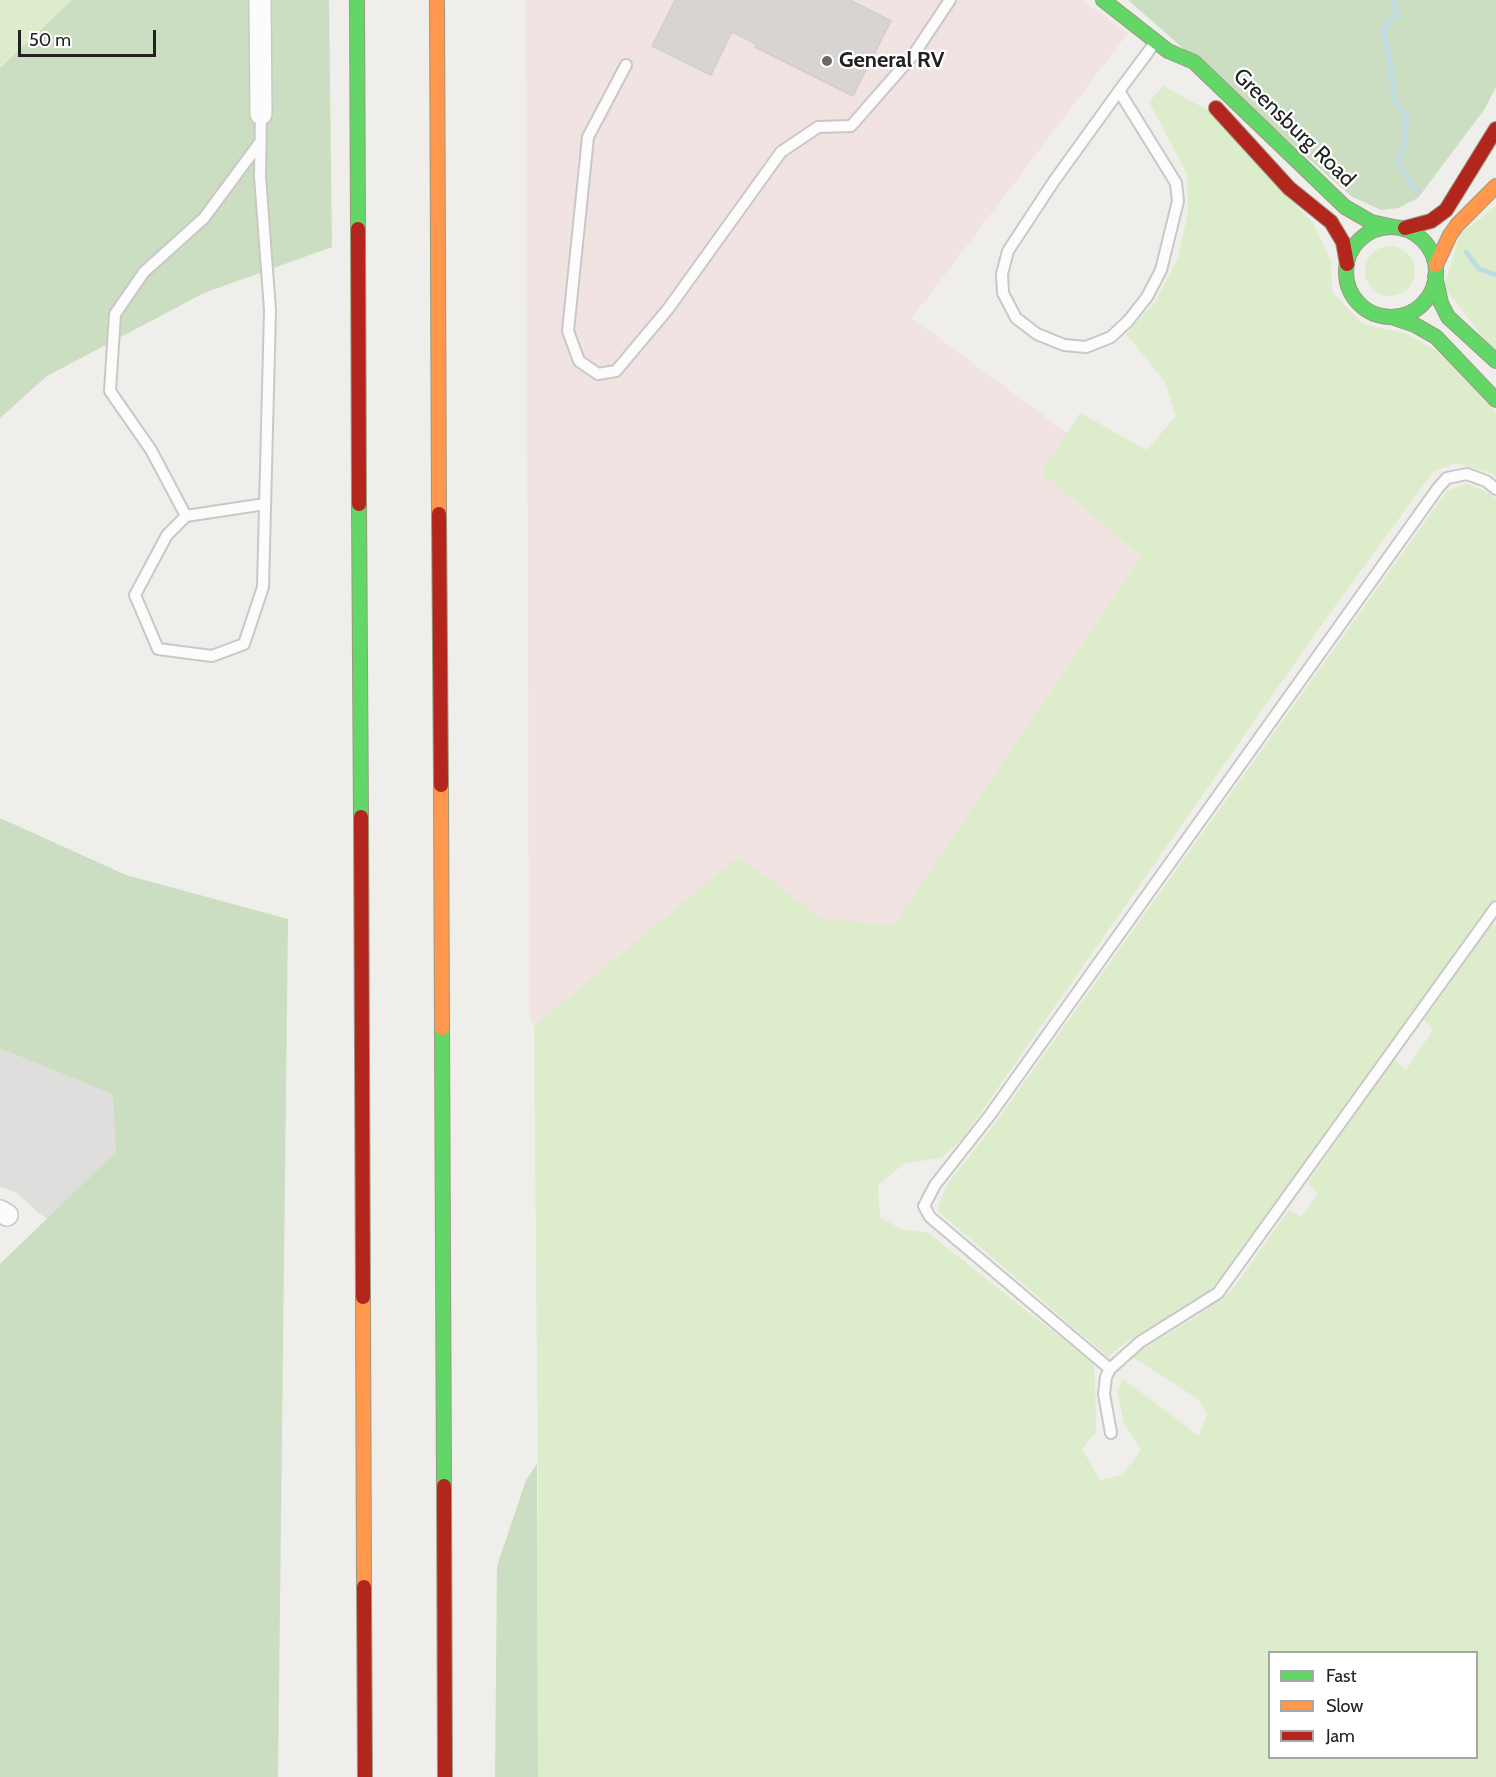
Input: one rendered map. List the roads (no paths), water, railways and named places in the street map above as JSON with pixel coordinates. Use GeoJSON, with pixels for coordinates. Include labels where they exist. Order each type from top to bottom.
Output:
{"type":"FeatureCollection","features":[{"type":"Feature","properties":{"kind":"main road"},"geometry":{"type":"LineString","coordinates":[[357,0],[365,1777]]}},
{"type":"Feature","properties":{"kind":"main road"},"geometry":{"type":"LineString","coordinates":[[436,0],[445,1777]]}},
{"type":"Feature","properties":{"kind":"main road","name":"Greensburg Road"},"geometry":{"type":"LineString","coordinates":[[1103,0],[1168,51],[1194,62],[1345,207],[1371,222],[1400,227]]}},
{"type":"Feature","properties":{"kind":"main road","name":"Greensburg Road"},"geometry":{"type":"LineString","coordinates":[[1168,51],[1178,68]]}},
{"type":"Feature","properties":{"kind":"main road","name":"Greensburg Road"},"geometry":{"type":"LineString","coordinates":[[1204,97],[1242,135],[1289,188],[1331,222],[1342,242],[1347,264]]}},
{"type":"Feature","properties":{"kind":"main road"},"geometry":{"type":"LineString","coordinates":[[1496,129],[1450,205],[1431,221],[1381,228],[1364,236],[1352,251],[1347,264],[1347,282],[1355,299],[1371,312],[1415,325],[1436,337],[1496,400]]}},
{"type":"Feature","properties":{"kind":"main road"},"geometry":{"type":"LineString","coordinates":[[1391,317],[1410,312],[1421,305],[1429,295],[1450,235],[1496,186]]}},
{"type":"Feature","properties":{"kind":"main road"},"geometry":{"type":"LineString","coordinates":[[1400,227],[1426,243],[1432,253],[1441,303],[1448,317],[1496,361]]}},
{"type":"Feature","properties":{"kind":"street"},"geometry":{"type":"LineString","coordinates":[[260,0],[261,114]]}},
{"type":"Feature","properties":{"kind":"lane"},"geometry":{"type":"LineString","coordinates":[[626,64],[588,137],[568,331],[579,361],[598,374],[616,371],[668,309],[781,152],[818,127],[851,126],[914,54],[948,1]]}},
{"type":"Feature","properties":{"kind":"lane"},"geometry":{"type":"LineString","coordinates":[[1119,91],[1176,183],[1178,201],[1161,270],[1147,297],[1128,321],[1111,337],[1086,347],[1064,345],[1037,334],[1016,318],[1003,293],[1002,274],[1008,251],[1054,181],[1119,91],[1156,41]]}},
{"type":"Feature","properties":{"kind":"lane"},"geometry":{"type":"LineString","coordinates":[[261,114],[260,177],[270,310],[263,587],[244,644],[212,656],[158,649],[135,595],[167,535],[186,516],[265,504]]}},
{"type":"Feature","properties":{"kind":"lane"},"geometry":{"type":"LineString","coordinates":[[186,516],[151,450],[110,391],[115,314],[144,272],[204,218],[261,141]]}},
{"type":"Feature","properties":{"kind":"lane"},"geometry":{"type":"LineString","coordinates":[[1110,1369],[930,1217],[924,1206],[935,1185],[990,1115],[1438,488],[1447,478],[1467,474],[1486,480],[1496,489]]}},
{"type":"Feature","properties":{"kind":"lane"},"geometry":{"type":"LineString","coordinates":[[1111,1433],[1104,1394],[1106,1377],[1110,1369],[1140,1342],[1218,1293],[1496,907]]}},
{"type":"Feature","properties":{"kind":"waterway"},"geometry":{"type":"LineString","coordinates":[[1393,0],[1396,17],[1388,21],[1384,30],[1394,89],[1392,97],[1407,118],[1404,147],[1397,161],[1418,193]]}},
{"type":"Feature","properties":{"kind":"waterway"},"geometry":{"type":"LineString","coordinates":[[1466,252],[1479,269],[1496,275]]}},
{"type":"Feature","properties":{"kind":"place","name":"General RV"},"geometry":{"type":"Point","coordinates":[827,61]}}]}
